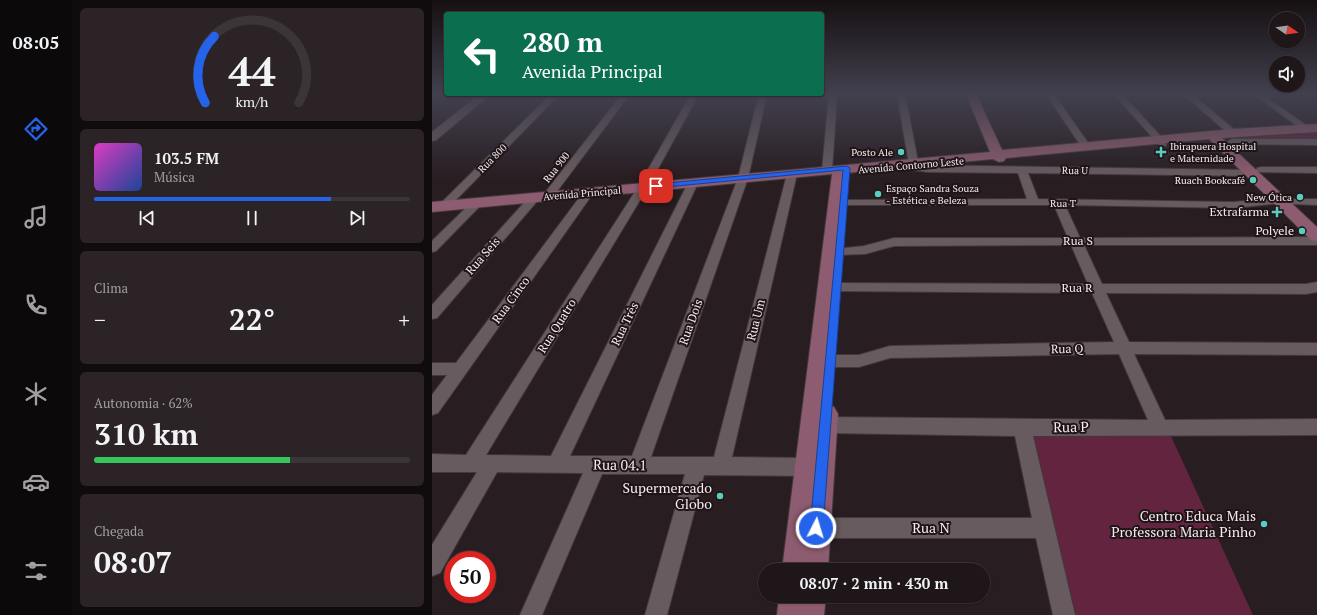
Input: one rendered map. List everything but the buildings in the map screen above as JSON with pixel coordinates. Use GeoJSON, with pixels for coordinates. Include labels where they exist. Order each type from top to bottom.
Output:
{"type":"FeatureCollection","features":[{"type":"Feature","properties":{"kind":"main road"},"geometry":{"type":"LineString","coordinates":[[986,123],[1003,156]]}},
{"type":"Feature","properties":{"kind":"main road"},"geometry":{"type":"LineString","coordinates":[[991,123],[1003,156]]}},
{"type":"Feature","properties":{"kind":"main road","name":"Avenida Contorno Leste"},"geometry":{"type":"LineString","coordinates":[[840,170],[1161,142],[1224,139],[1312,128]]}},
{"type":"Feature","properties":{"kind":"main road","name":"Avenida Contorno Leste"},"geometry":{"type":"LineString","coordinates":[[899,165],[913,162],[1003,156],[1086,146],[1224,139]]}},
{"type":"Feature","properties":{"kind":"main road"},"geometry":{"type":"LineString","coordinates":[[1224,139],[1288,201],[1317,236]]}},
{"type":"Feature","properties":{"kind":"main road","name":"Avenida Principal"},"geometry":{"type":"LineString","coordinates":[[438,206],[840,170]]}},
{"type":"Feature","properties":{"kind":"main road"},"geometry":{"type":"LineString","coordinates":[[798,563],[808,467],[837,288],[844,203],[840,170]]}},
{"type":"Feature","properties":{"kind":"main road"},"geometry":{"type":"LineString","coordinates":[[814,563],[825,425],[825,361],[840,170]]}},
{"type":"Feature","properties":{"kind":"main road"},"geometry":{"type":"LineString","coordinates":[[1288,201],[1317,223]]}},
{"type":"Feature","properties":{"kind":"main road"},"geometry":{"type":"LineString","coordinates":[[792,615],[793,603]]}},
{"type":"Feature","properties":{"kind":"main road"},"geometry":{"type":"LineString","coordinates":[[809,615],[810,603]]}},
{"type":"Feature","properties":{"kind":"street"},"geometry":{"type":"LineString","coordinates":[[432,138],[451,123]]}},
{"type":"Feature","properties":{"kind":"street","name":"Rua 800"},"geometry":{"type":"LineString","coordinates":[[438,206],[526,123]]}},
{"type":"Feature","properties":{"kind":"street","name":"Rua 900"},"geometry":{"type":"LineString","coordinates":[[541,197],[602,123]]}},
{"type":"Feature","properties":{"kind":"street","name":"Rua Quatro"},"geometry":{"type":"LineString","coordinates":[[470,464],[643,187],[679,123]]}},
{"type":"Feature","properties":{"kind":"street","name":"Rua Dois"},"geometry":{"type":"LineString","coordinates":[[638,466],[743,178],[756,123]]}},
{"type":"Feature","properties":{"kind":"street"},"geometry":{"type":"LineString","coordinates":[[836,123],[840,170]]}},
{"type":"Feature","properties":{"kind":"street"},"geometry":{"type":"LineString","coordinates":[[906,123],[913,162]]}},
{"type":"Feature","properties":{"kind":"street"},"geometry":{"type":"LineString","coordinates":[[1070,123],[1086,146]]}},
{"type":"Feature","properties":{"kind":"street"},"geometry":{"type":"LineString","coordinates":[[1144,123],[1161,142]]}},
{"type":"Feature","properties":{"kind":"street"},"geometry":{"type":"LineString","coordinates":[[1211,123],[1224,139],[1317,142]]}},
{"type":"Feature","properties":{"kind":"street"},"geometry":{"type":"LineString","coordinates":[[1303,123],[1312,128]]}},
{"type":"Feature","properties":{"kind":"street","name":"Rua U"},"geometry":{"type":"LineString","coordinates":[[899,165],[928,169],[1317,170]]}},
{"type":"Feature","properties":{"kind":"street"},"geometry":{"type":"LineString","coordinates":[[1022,170],[1034,202]]}},
{"type":"Feature","properties":{"kind":"street","name":"Rua Um"},"geometry":{"type":"LineString","coordinates":[[721,466],[792,174]]}},
{"type":"Feature","properties":{"kind":"street","name":"Rua Três"},"geometry":{"type":"LineString","coordinates":[[556,465],[693,183]]}},
{"type":"Feature","properties":{"kind":"street","name":"Rua Cinco"},"geometry":{"type":"LineString","coordinates":[[432,408],[589,192]]}},
{"type":"Feature","properties":{"kind":"street","name":"Rua Seis"},"geometry":{"type":"LineString","coordinates":[[432,314],[541,197]]}},
{"type":"Feature","properties":{"kind":"street"},"geometry":{"type":"LineString","coordinates":[[432,248],[478,202]]}},
{"type":"Feature","properties":{"kind":"street"},"geometry":{"type":"LineString","coordinates":[[1058,202],[1159,426]]}},
{"type":"Feature","properties":{"kind":"street","name":"Rua T"},"geometry":{"type":"LineString","coordinates":[[844,203],[1058,202],[1234,205],[1255,202],[1317,202]]}},
{"type":"Feature","properties":{"kind":"street","name":"Rua S"},"geometry":{"type":"LineString","coordinates":[[840,252],[865,250],[880,244],[894,242],[1317,241]]}},
{"type":"Feature","properties":{"kind":"street","name":"Rua R"},"geometry":{"type":"LineString","coordinates":[[837,288],[1306,289],[1317,287]]}},
{"type":"Feature","properties":{"kind":"street","name":"Rua Q"},"geometry":{"type":"LineString","coordinates":[[825,361],[859,361],[890,352],[1123,348],[1317,349]]}},
{"type":"Feature","properties":{"kind":"street"},"geometry":{"type":"LineString","coordinates":[[432,369],[460,369]]}},
{"type":"Feature","properties":{"kind":"street","name":"Rua P"},"geometry":{"type":"LineString","coordinates":[[825,425],[1022,428],[1159,426],[1317,427]]}},
{"type":"Feature","properties":{"kind":"street"},"geometry":{"type":"LineString","coordinates":[[1022,428],[1064,615]]}},
{"type":"Feature","properties":{"kind":"street","name":"Rua 04.1"},"geometry":{"type":"LineString","coordinates":[[432,463],[808,467]]}},
{"type":"Feature","properties":{"kind":"street"},"geometry":{"type":"LineString","coordinates":[[432,565],[492,464]]}},
{"type":"Feature","properties":{"kind":"street"},"geometry":{"type":"LineString","coordinates":[[531,615],[596,465]]}},
{"type":"Feature","properties":{"kind":"street"},"geometry":{"type":"LineString","coordinates":[[656,615],[697,466]]}},
{"type":"Feature","properties":{"kind":"street","name":"Rua N"},"geometry":{"type":"LineString","coordinates":[[816,528],[1045,528]]}},
{"type":"Feature","properties":{"kind":"shaded area"},"geometry":{"type":"Polygon","coordinates":[[[1317,130],[1317,142],[1239,141],[1235,138],[1317,130]]]}},
{"type":"Feature","properties":{"kind":"shaded area"},"geometry":{"type":"Polygon","coordinates":[[[1031,433],[1170,434],[1253,615],[1075,615],[1031,433]]]}},
{"type":"Feature","properties":{"kind":"place","name":"Posto Ale"},"geometry":{"type":"Point","coordinates":[901,152]}},
{"type":"Feature","properties":{"kind":"place","name":"Ibirapuera Hospital e Maternidade"},"geometry":{"type":"Point","coordinates":[1161,152]}},
{"type":"Feature","properties":{"kind":"place","name":"Ruach Bookcafé"},"geometry":{"type":"Point","coordinates":[1253,180]}},
{"type":"Feature","properties":{"kind":"place","name":"Espaço Sandra Souza - Estética e Beleza"},"geometry":{"type":"Point","coordinates":[878,194]}},
{"type":"Feature","properties":{"kind":"place","name":"New Ótica"},"geometry":{"type":"Point","coordinates":[1300,197]}},
{"type":"Feature","properties":{"kind":"place","name":"Extrafarma"},"geometry":{"type":"Point","coordinates":[1277,212]}},
{"type":"Feature","properties":{"kind":"place","name":"Polyele"},"geometry":{"type":"Point","coordinates":[1302,231]}},
{"type":"Feature","properties":{"kind":"place","name":"Supermercado Globo"},"geometry":{"type":"Point","coordinates":[720,496]}},
{"type":"Feature","properties":{"kind":"place","name":"Centro Educa Mais Professora Maria Pinho"},"geometry":{"type":"Point","coordinates":[1264,524]}},
{"type":"Feature","properties":{"kind":"route"},"geometry":{"type":"LineString","coordinates":[[656,186],[847,168],[816,528]]}}]}
